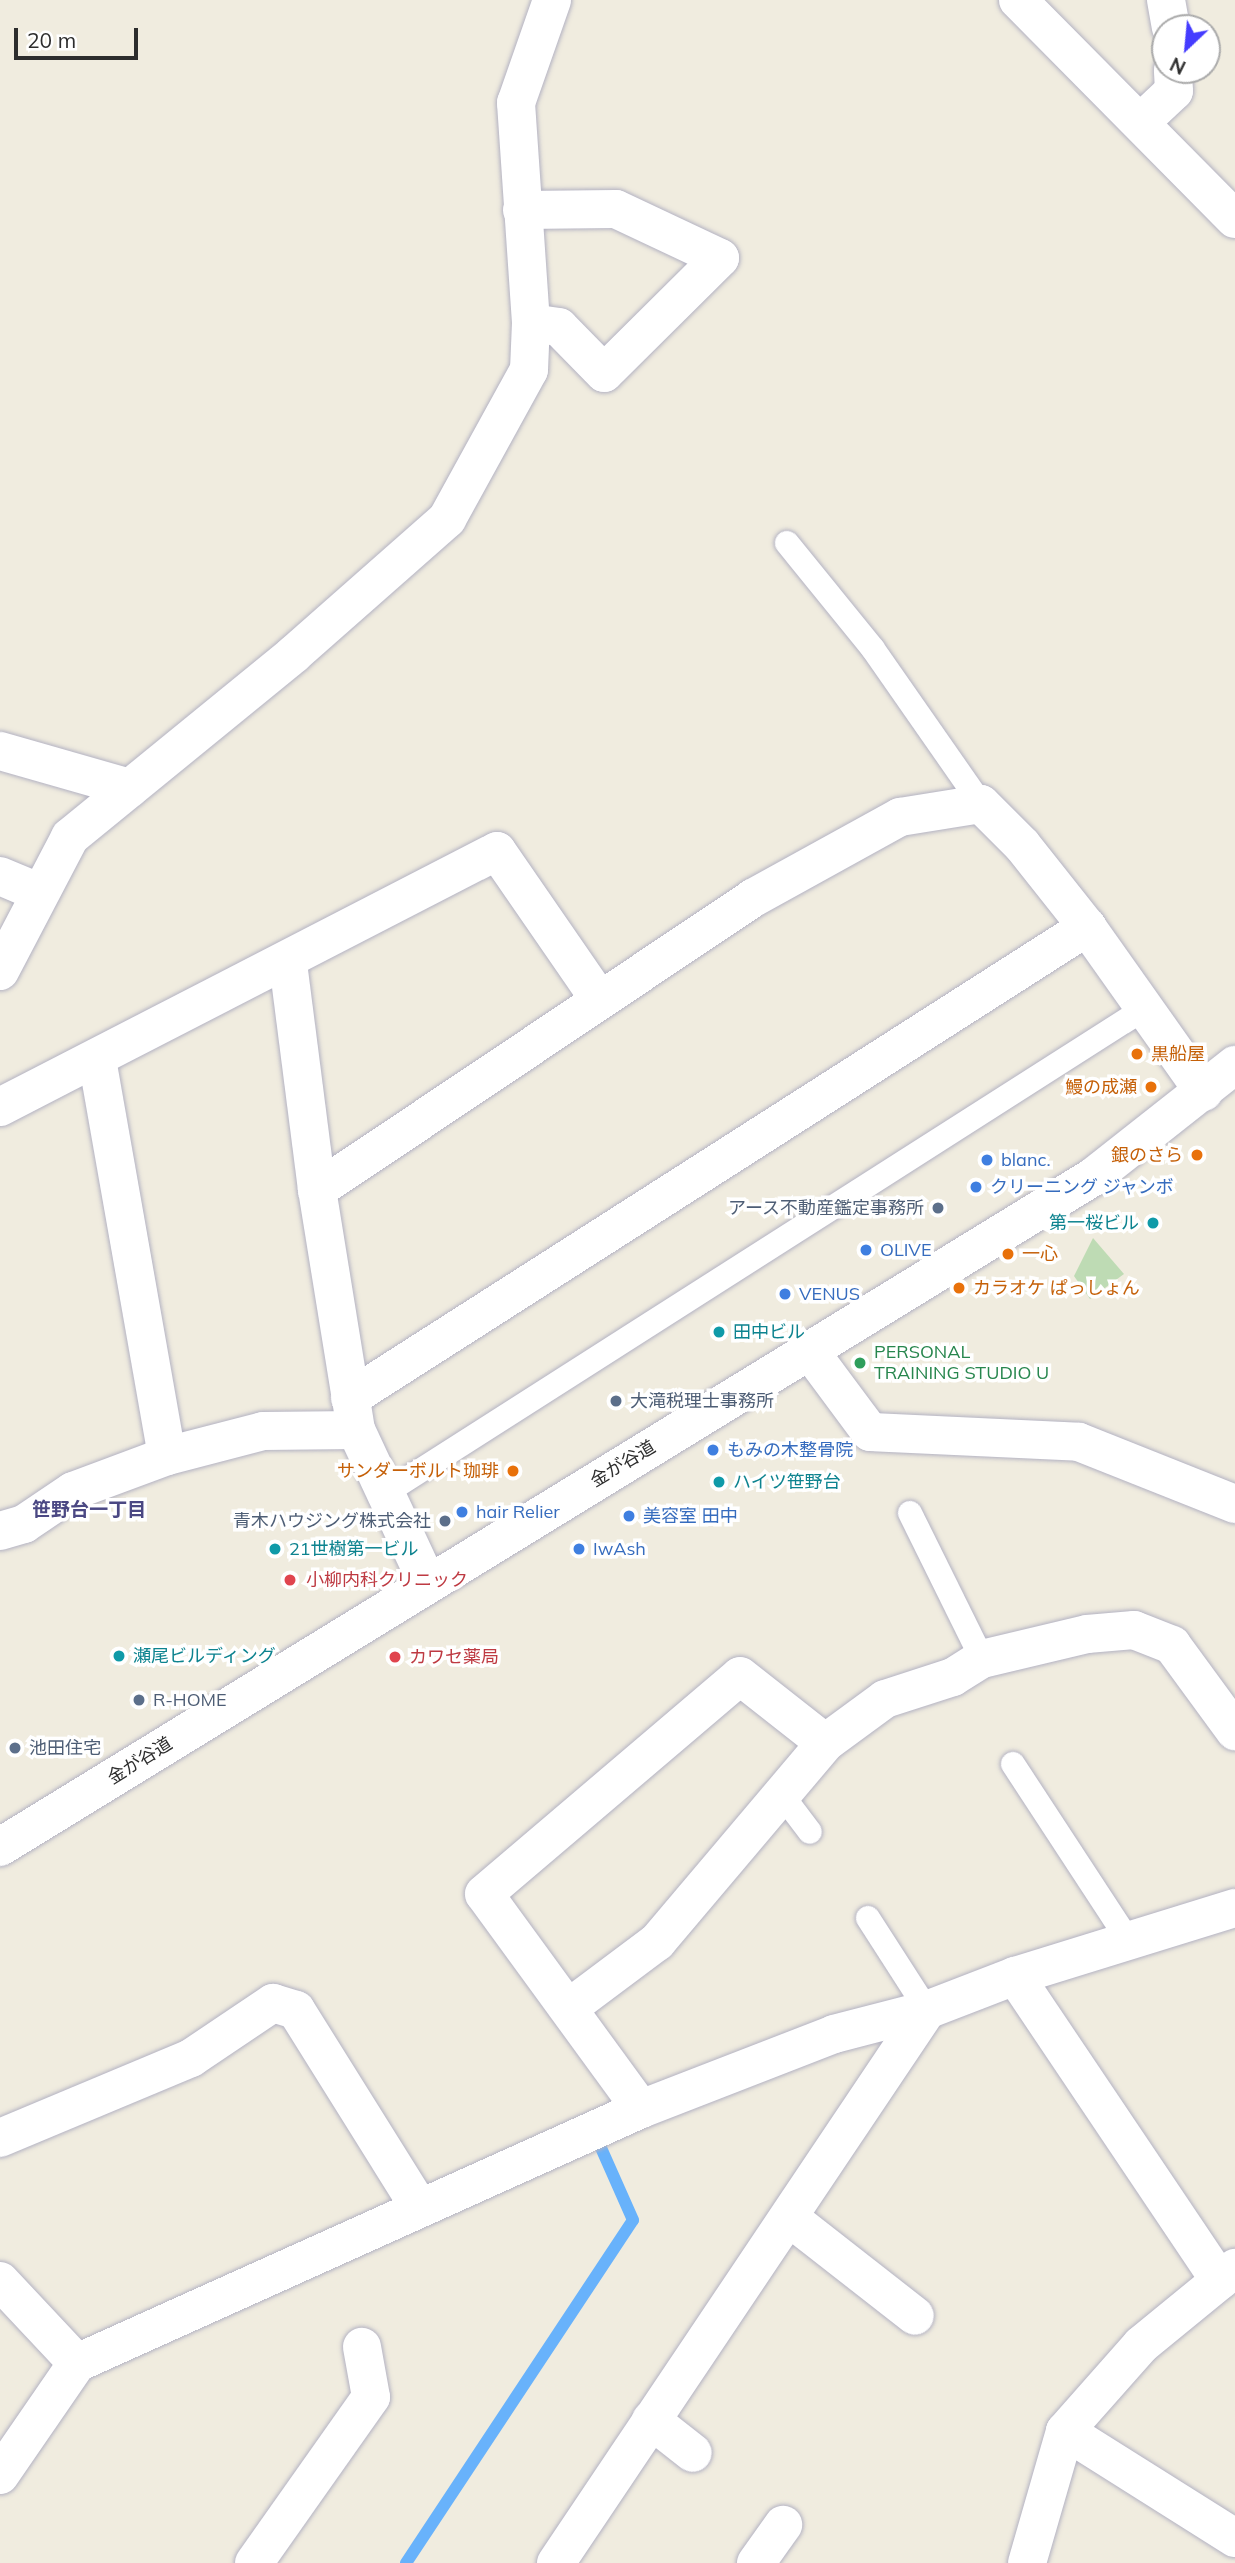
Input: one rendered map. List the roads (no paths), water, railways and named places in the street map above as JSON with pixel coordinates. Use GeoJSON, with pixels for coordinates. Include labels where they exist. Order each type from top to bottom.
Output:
{"type":"FeatureCollection","features":[{"type":"Feature","properties":{"kind":"street"},"geometry":{"type":"LineString","coordinates":[[0,971],[38,892],[70,837],[447,519],[529,370],[531,323],[516,103],[552,0]]}},
{"type":"Feature","properties":{"kind":"street"},"geometry":{"type":"LineString","coordinates":[[1018,0],[1235,219]]}},
{"type":"Feature","properties":{"kind":"street"},"geometry":{"type":"LineString","coordinates":[[1141,122],[1174,91],[1174,84]]}},
{"type":"Feature","properties":{"kind":"street"},"geometry":{"type":"LineString","coordinates":[[522,210],[616,209],[720,258],[604,373],[559,327],[531,323]]}},
{"type":"Feature","properties":{"kind":"street"},"geometry":{"type":"LineString","coordinates":[[0,751],[130,788]]}},
{"type":"Feature","properties":{"kind":"street"},"geometry":{"type":"LineString","coordinates":[[317,1190],[753,898],[900,817],[981,804],[1022,845],[1087,927],[1142,1010],[1204,1092]]}},
{"type":"Feature","properties":{"kind":"street"},"geometry":{"type":"LineString","coordinates":[[0,1107],[288,963],[497,851],[599,999]]}},
{"type":"Feature","properties":{"kind":"street"},"geometry":{"type":"LineString","coordinates":[[0,876],[38,892]]}},
{"type":"Feature","properties":{"kind":"street"},"geometry":{"type":"LineString","coordinates":[[0,1531],[24,1524],[74,1491],[167,1456],[263,1431],[353,1414],[1087,927]]}},
{"type":"Feature","properties":{"kind":"street"},"geometry":{"type":"LineString","coordinates":[[288,963],[317,1190],[353,1414],[382,1494],[427,1582]]}},
{"type":"Feature","properties":{"kind":"street"},"geometry":{"type":"LineString","coordinates":[[97,1059],[167,1456]]}},
{"type":"Feature","properties":{"kind":"street","name":"金が谷道"},"geometry":{"type":"LineString","coordinates":[[0,1847],[427,1582],[1093,1177],[1235,1065]]}},
{"type":"Feature","properties":{"kind":"street"},"geometry":{"type":"LineString","coordinates":[[809,1350],[870,1432],[1079,1442],[1235,1504]]}},
{"type":"Feature","properties":{"kind":"street"},"geometry":{"type":"LineString","coordinates":[[570,2007],[657,1942],[825,1743],[885,1699],[953,1676],[982,1660],[1087,1633],[1134,1630],[1172,1645],[1235,1731]]}},
{"type":"Feature","properties":{"kind":"street"},"geometry":{"type":"LineString","coordinates":[[641,2109],[570,2007],[484,1894],[740,1676],[825,1743]]}},
{"type":"Feature","properties":{"kind":"street"},"geometry":{"type":"LineString","coordinates":[[0,2475],[77,2362],[342,2247],[419,2207],[641,2109],[834,2034],[927,2010],[1015,1976],[1235,1908]]}},
{"type":"Feature","properties":{"kind":"street"},"geometry":{"type":"LineString","coordinates":[[1015,1976],[1227,2275],[1141,2345],[1065,2431],[1027,2563]]}},
{"type":"Feature","properties":{"kind":"street"},"geometry":{"type":"LineString","coordinates":[[0,2138],[191,2058],[273,2003],[296,2010],[419,2207]]}},
{"type":"Feature","properties":{"kind":"street"},"geometry":{"type":"LineString","coordinates":[[555,2563],[791,2219],[927,2010]]}},
{"type":"Feature","properties":{"kind":"street"},"geometry":{"type":"LineString","coordinates":[[791,2219],[915,2315]]}},
{"type":"Feature","properties":{"kind":"street"},"geometry":{"type":"LineString","coordinates":[[0,2281],[77,2362]]}},
{"type":"Feature","properties":{"kind":"street"},"geometry":{"type":"LineString","coordinates":[[254,2563],[371,2398],[362,2347]]}},
{"type":"Feature","properties":{"kind":"street"},"geometry":{"type":"LineString","coordinates":[[651,2420],[693,2453]]}},
{"type":"Feature","properties":{"kind":"street"},"geometry":{"type":"LineString","coordinates":[[1065,2431],[1235,2538]]}},
{"type":"Feature","properties":{"kind":"street"},"geometry":{"type":"LineString","coordinates":[[756,2563],[783,2525]]}},
{"type":"Feature","properties":{"kind":"lane"},"geometry":{"type":"LineString","coordinates":[[787,542],[873,649],[981,804]]}},
{"type":"Feature","properties":{"kind":"lane"},"geometry":{"type":"LineString","coordinates":[[382,1494],[1142,1010]]}},
{"type":"Feature","properties":{"kind":"lane"},"geometry":{"type":"LineString","coordinates":[[910,1513],[982,1660]]}},
{"type":"Feature","properties":{"kind":"lane"},"geometry":{"type":"LineString","coordinates":[[1013,1764],[1128,1940]]}},
{"type":"Feature","properties":{"kind":"lane"},"geometry":{"type":"LineString","coordinates":[[782,1795],[810,1832]]}},
{"type":"Feature","properties":{"kind":"lane"},"geometry":{"type":"LineString","coordinates":[[868,1918],[927,2010]]}},
{"type":"Feature","properties":{"kind":"waterway"},"geometry":{"type":"LineString","coordinates":[[406,2563],[633,2220],[602,2150]]}},
{"type":"Feature","properties":{"kind":"place","name":"黒船屋"},"geometry":{"type":"Point","coordinates":[1137,1054]}},
{"type":"Feature","properties":{"kind":"place","name":"鰻の成瀬"},"geometry":{"type":"Point","coordinates":[1151,1087]}},
{"type":"Feature","properties":{"kind":"place","name":"銀のさら"},"geometry":{"type":"Point","coordinates":[1197,1155]}},
{"type":"Feature","properties":{"kind":"place","name":"blanc."},"geometry":{"type":"Point","coordinates":[987,1160]}},
{"type":"Feature","properties":{"kind":"place","name":"クリーニング ジャンボ"},"geometry":{"type":"Point","coordinates":[976,1187]}},
{"type":"Feature","properties":{"kind":"place","name":"アース不動産鑑定事務所"},"geometry":{"type":"Point","coordinates":[938,1208]}},
{"type":"Feature","properties":{"kind":"place","name":"第一桜ビル"},"geometry":{"type":"Point","coordinates":[1153,1223]}},
{"type":"Feature","properties":{"kind":"place","name":"OLIVE"},"geometry":{"type":"Point","coordinates":[866,1250]}},
{"type":"Feature","properties":{"kind":"place","name":"一心"},"geometry":{"type":"Point","coordinates":[1008,1254]}},
{"type":"Feature","properties":{"kind":"place","name":"カラオケ ぱっしょん"},"geometry":{"type":"Point","coordinates":[959,1288]}},
{"type":"Feature","properties":{"kind":"place","name":"VENUS"},"geometry":{"type":"Point","coordinates":[785,1294]}},
{"type":"Feature","properties":{"kind":"place","name":"田中ビル"},"geometry":{"type":"Point","coordinates":[719,1332]}},
{"type":"Feature","properties":{"kind":"place","name":"PERSONAL TRAINING STUDIO U"},"geometry":{"type":"Point","coordinates":[860,1363]}},
{"type":"Feature","properties":{"kind":"place","name":"大滝税理士事務所"},"geometry":{"type":"Point","coordinates":[616,1401]}},
{"type":"Feature","properties":{"kind":"place","name":"もみの木整骨院"},"geometry":{"type":"Point","coordinates":[713,1450]}},
{"type":"Feature","properties":{"kind":"place","name":"サンダーボルト珈琲"},"geometry":{"type":"Point","coordinates":[513,1471]}},
{"type":"Feature","properties":{"kind":"place","name":"ハイツ笹野台"},"geometry":{"type":"Point","coordinates":[719,1482]}},
{"type":"Feature","properties":{"kind":"place","name":"hair Relier"},"geometry":{"type":"Point","coordinates":[462,1512]}},
{"type":"Feature","properties":{"kind":"place","name":"美容室 田中"},"geometry":{"type":"Point","coordinates":[629,1516]}},
{"type":"Feature","properties":{"kind":"place","name":"青木ハウジング株式会社"},"geometry":{"type":"Point","coordinates":[445,1521]}},
{"type":"Feature","properties":{"kind":"place","name":"21世樹第一ビル"},"geometry":{"type":"Point","coordinates":[275,1549]}},
{"type":"Feature","properties":{"kind":"place","name":"IwAsh"},"geometry":{"type":"Point","coordinates":[579,1549]}},
{"type":"Feature","properties":{"kind":"place","name":"小柳内科クリニック"},"geometry":{"type":"Point","coordinates":[290,1580]}},
{"type":"Feature","properties":{"kind":"place","name":"瀬尾ビルディング"},"geometry":{"type":"Point","coordinates":[119,1656]}},
{"type":"Feature","properties":{"kind":"place","name":"カワセ薬局"},"geometry":{"type":"Point","coordinates":[395,1657]}},
{"type":"Feature","properties":{"kind":"place","name":"R-HOME"},"geometry":{"type":"Point","coordinates":[139,1700]}},
{"type":"Feature","properties":{"kind":"place","name":"池田住宅"},"geometry":{"type":"Point","coordinates":[15,1748]}},
{"type":"Feature","properties":{"kind":"district","name":"笹野台一丁目"},"geometry":{"type":"Point","coordinates":[89,1510]}}]}
